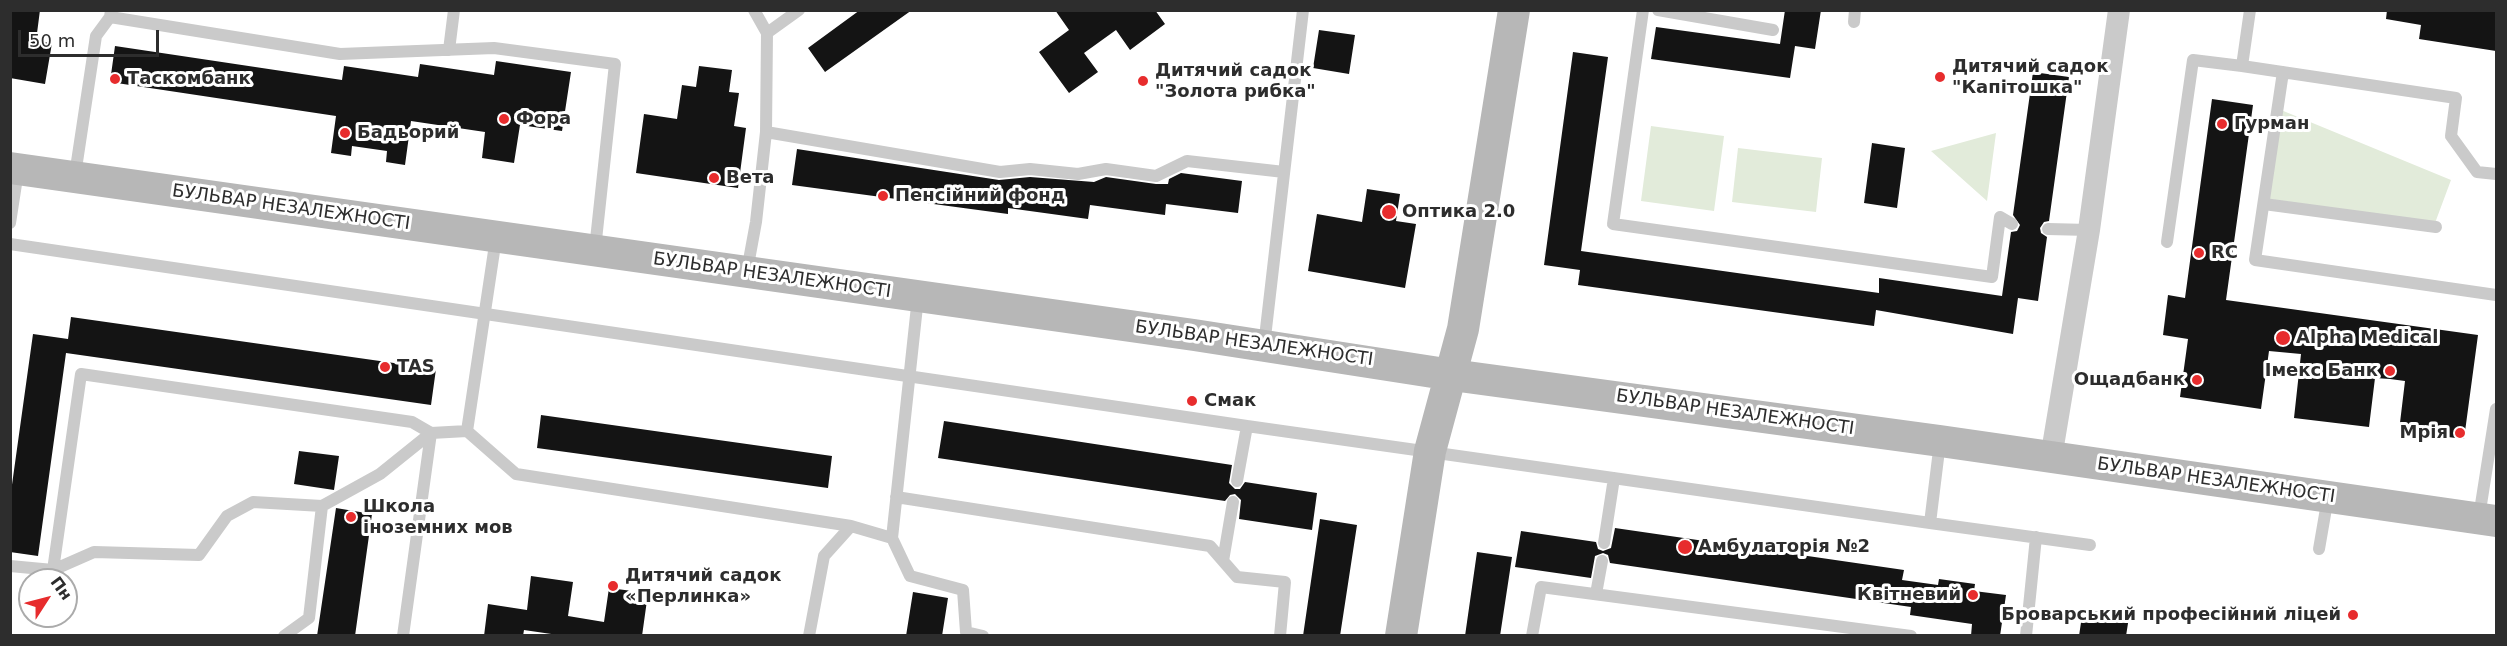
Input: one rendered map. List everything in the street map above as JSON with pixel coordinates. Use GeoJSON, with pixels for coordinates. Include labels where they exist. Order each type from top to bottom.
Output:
{"type":"FeatureCollection","features":[{"type":"Feature","properties":{"kind":"main road"},"geometry":{"type":"LineString","coordinates":[[1401,636],[1430,451],[1463,329],[1514,10]]}},
{"type":"Feature","properties":{"kind":"main road","name":"БУЛЬВАР НЕЗАЛЕЖНОСТІ"},"geometry":{"type":"LineString","coordinates":[[14,168],[918,296],[1452,375],[1941,441],[2488,520]]}},
{"type":"Feature","properties":{"kind":"street"},"geometry":{"type":"LineString","coordinates":[[2051,458],[2089,230],[2119,10]]}},
{"type":"Feature","properties":{"kind":"lane"},"geometry":{"type":"LineString","coordinates":[[448,50],[454,10]]}},
{"type":"Feature","properties":{"kind":"lane"},"geometry":{"type":"LineString","coordinates":[[747,272],[756,222],[766,132],[767,33],[754,10]]}},
{"type":"Feature","properties":{"kind":"lane"},"geometry":{"type":"LineString","coordinates":[[767,33],[799,10]]}},
{"type":"Feature","properties":{"kind":"lane"},"geometry":{"type":"LineString","coordinates":[[1264,346],[1303,10]]}},
{"type":"Feature","properties":{"kind":"lane"},"geometry":{"type":"LineString","coordinates":[[1642,10],[1613,224],[1992,277],[2000,217],[2012,224]]}},
{"type":"Feature","properties":{"kind":"lane"},"geometry":{"type":"LineString","coordinates":[[1658,10],[1773,30]]}},
{"type":"Feature","properties":{"kind":"lane"},"geometry":{"type":"LineString","coordinates":[[2242,66],[2250,10]]}},
{"type":"Feature","properties":{"kind":"lane"},"geometry":{"type":"LineString","coordinates":[[75,176],[96,36],[111,14],[340,54],[494,48],[615,64],[595,251]]}},
{"type":"Feature","properties":{"kind":"lane"},"geometry":{"type":"LineString","coordinates":[[2168,242],[2193,60],[2456,98],[2451,136],[2477,171],[2496,174]]}},
{"type":"Feature","properties":{"kind":"lane"},"geometry":{"type":"LineString","coordinates":[[2283,72],[2255,260],[2496,296]]}},
{"type":"Feature","properties":{"kind":"lane"},"geometry":{"type":"LineString","coordinates":[[766,132],[1000,172],[1030,169],[1078,174],[1106,169],[1156,176],[1187,161],[1284,172]]}},
{"type":"Feature","properties":{"kind":"lane"},"geometry":{"type":"LineString","coordinates":[[10,223],[14,168]]}},
{"type":"Feature","properties":{"kind":"lane"},"geometry":{"type":"LineString","coordinates":[[2264,204],[2436,227]]}},
{"type":"Feature","properties":{"kind":"lane"},"geometry":{"type":"LineString","coordinates":[[2048,230],[2089,230]]}},
{"type":"Feature","properties":{"kind":"lane"},"geometry":{"type":"LineString","coordinates":[[467,431],[496,238]]}},
{"type":"Feature","properties":{"kind":"lane"},"geometry":{"type":"LineString","coordinates":[[10,244],[1247,426],[2090,545]]}},
{"type":"Feature","properties":{"kind":"lane"},"geometry":{"type":"LineString","coordinates":[[918,296],[892,538],[910,576],[963,590],[966,632],[983,636]]}},
{"type":"Feature","properties":{"kind":"lane"},"geometry":{"type":"LineString","coordinates":[[52,568],[81,374],[412,422],[431,433],[467,431],[516,474],[851,526],[892,538]]}},
{"type":"Feature","properties":{"kind":"lane"},"geometry":{"type":"LineString","coordinates":[[2488,520],[2496,409]]}},
{"type":"Feature","properties":{"kind":"lane"},"geometry":{"type":"LineString","coordinates":[[1237,481],[1247,426]]}},
{"type":"Feature","properties":{"kind":"lane"},"geometry":{"type":"LineString","coordinates":[[57,568],[94,552],[199,555],[227,516],[253,502],[322,506],[380,474],[431,433]]}},
{"type":"Feature","properties":{"kind":"lane"},"geometry":{"type":"LineString","coordinates":[[403,636],[431,433]]}},
{"type":"Feature","properties":{"kind":"lane"},"geometry":{"type":"LineString","coordinates":[[1930,523],[1941,441]]}},
{"type":"Feature","properties":{"kind":"lane"},"geometry":{"type":"LineString","coordinates":[[1604,543],[1614,478]]}},
{"type":"Feature","properties":{"kind":"lane"},"geometry":{"type":"LineString","coordinates":[[896,497],[1210,546],[1237,578],[1285,582],[1280,636]]}},
{"type":"Feature","properties":{"kind":"lane"},"geometry":{"type":"LineString","coordinates":[[2319,549],[2328,497]]}},
{"type":"Feature","properties":{"kind":"lane"},"geometry":{"type":"LineString","coordinates":[[1223,561],[1233,502]]}},
{"type":"Feature","properties":{"kind":"lane"},"geometry":{"type":"LineString","coordinates":[[284,636],[309,618],[322,506]]}},
{"type":"Feature","properties":{"kind":"lane"},"geometry":{"type":"LineString","coordinates":[[809,636],[824,556],[851,526]]}},
{"type":"Feature","properties":{"kind":"lane"},"geometry":{"type":"LineString","coordinates":[[2026,636],[2036,537]]}},
{"type":"Feature","properties":{"kind":"lane"},"geometry":{"type":"LineString","coordinates":[[1596,594],[1602,561]]}},
{"type":"Feature","properties":{"kind":"lane"},"geometry":{"type":"LineString","coordinates":[[10,566],[31,568]]}},
{"type":"Feature","properties":{"kind":"lane"},"geometry":{"type":"LineString","coordinates":[[1533,636],[1541,587],[1911,636]]}},
{"type":"Feature","properties":{"kind":"green space"},"geometry":{"type":"Polygon","coordinates":[[[2281,110],[2451,180],[2435,223],[2269,199],[2281,110]]]}},
{"type":"Feature","properties":{"kind":"green space"},"geometry":{"type":"Polygon","coordinates":[[[1651,126],[1724,136],[1714,211],[1641,201],[1651,126]]]}},
{"type":"Feature","properties":{"kind":"green space"},"geometry":{"type":"Polygon","coordinates":[[[1996,133],[1987,201],[1931,151],[1996,133]]]}},
{"type":"Feature","properties":{"kind":"green space"},"geometry":{"type":"Polygon","coordinates":[[[1738,148],[1822,158],[1816,212],[1732,202],[1738,148]]]}},
{"type":"Feature","properties":{"kind":"building"},"geometry":{"type":"Polygon","coordinates":[[[10,10],[40,10],[36,41],[52,43],[45,84],[10,78],[10,10]]]}},
{"type":"Feature","properties":{"kind":"building"},"geometry":{"type":"Polygon","coordinates":[[[860,10],[912,10],[825,72],[808,48],[860,10]]]}},
{"type":"Feature","properties":{"kind":"building"},"geometry":{"type":"Polygon","coordinates":[[[1055,10],[1155,10],[1165,24],[1130,50],[1116,30],[1084,53],[1098,72],[1069,93],[1039,52],[1069,30],[1055,10]]]}},
{"type":"Feature","properties":{"kind":"building"},"geometry":{"type":"Polygon","coordinates":[[[1785,10],[1821,10],[1815,49],[1795,46],[1790,78],[1651,59],[1656,27],[1780,44],[1785,10]]]}},
{"type":"Feature","properties":{"kind":"building"},"geometry":{"type":"Polygon","coordinates":[[[2387,10],[2496,12],[2496,51],[2419,39],[2421,25],[2386,19],[2387,10]]]}},
{"type":"Feature","properties":{"kind":"building"},"geometry":{"type":"Polygon","coordinates":[[[1319,30],[1355,35],[1349,74],[1313,68],[1319,30]]]}},
{"type":"Feature","properties":{"kind":"building"},"geometry":{"type":"Polygon","coordinates":[[[115,46],[342,80],[344,66],[418,77],[420,64],[494,75],[496,61],[571,72],[562,131],[520,125],[514,163],[482,158],[485,132],[411,121],[405,165],[386,162],[387,151],[352,146],[351,156],[331,153],[336,116],[110,82],[115,46]]]}},
{"type":"Feature","properties":{"kind":"building"},"geometry":{"type":"Polygon","coordinates":[[[1573,52],[1608,57],[1581,251],[1879,293],[1879,278],[2002,296],[2011,232],[2017,231],[2020,225],[2013,215],[2033,72],[2069,77],[2049,221],[2044,222],[2040,228],[2041,233],[2047,237],[2038,301],[2018,298],[2013,334],[1876,310],[1874,326],[1578,285],[1580,270],[1544,265],[1573,52]]]}},
{"type":"Feature","properties":{"kind":"building"},"geometry":{"type":"Polygon","coordinates":[[[699,66],[732,70],[729,92],[739,93],[734,126],[746,128],[738,188],[636,173],[644,114],[677,119],[682,85],[696,87],[699,66]]]}},
{"type":"Feature","properties":{"kind":"building"},"geometry":{"type":"Polygon","coordinates":[[[2212,99],[2253,105],[2226,300],[2478,335],[2464,439],[2399,431],[2405,381],[2390,379],[2375,378],[2369,427],[2294,418],[2301,354],[2269,351],[2261,409],[2180,397],[2188,339],[2163,335],[2168,295],[2185,298],[2212,99]]]}},
{"type":"Feature","properties":{"kind":"building"},"geometry":{"type":"Polygon","coordinates":[[[1872,143],[1905,148],[1897,208],[1864,203],[1872,143]]]}},
{"type":"Feature","properties":{"kind":"building"},"geometry":{"type":"Polygon","coordinates":[[[797,149],[999,180],[1030,177],[1094,182],[1106,177],[1168,184],[1169,179],[1181,173],[1242,181],[1238,213],[1166,204],[1165,215],[1090,205],[1088,219],[1008,208],[1008,214],[792,185],[797,149]]]}},
{"type":"Feature","properties":{"kind":"building"},"geometry":{"type":"Polygon","coordinates":[[[1367,189],[1400,194],[1396,221],[1416,224],[1405,288],[1308,271],[1317,214],[1362,222],[1367,189]]]}},
{"type":"Feature","properties":{"kind":"building"},"geometry":{"type":"Polygon","coordinates":[[[71,317],[436,369],[431,405],[66,353],[38,556],[10,552],[10,499],[33,334],[68,339],[71,317]]]}},
{"type":"Feature","properties":{"kind":"building"},"geometry":{"type":"Polygon","coordinates":[[[541,415],[832,456],[828,488],[537,448],[541,415]]]}},
{"type":"Feature","properties":{"kind":"building"},"geometry":{"type":"Polygon","coordinates":[[[944,421],[1232,465],[1229,483],[1235,489],[1240,489],[1245,482],[1317,493],[1312,530],[1239,519],[1241,500],[1235,494],[1230,495],[1225,501],[938,458],[944,421]]]}},
{"type":"Feature","properties":{"kind":"building"},"geometry":{"type":"Polygon","coordinates":[[[299,451],[339,456],[334,490],[294,484],[299,451]]]}},
{"type":"Feature","properties":{"kind":"building"},"geometry":{"type":"Polygon","coordinates":[[[336,508],[372,514],[355,636],[317,636],[336,508]]]}},
{"type":"Feature","properties":{"kind":"building"},"geometry":{"type":"Polygon","coordinates":[[[1320,519],[1357,525],[1340,636],[1303,636],[1320,519]]]}},
{"type":"Feature","properties":{"kind":"building"},"geometry":{"type":"Polygon","coordinates":[[[1615,528],[1904,570],[1902,580],[1938,585],[1939,579],[1975,584],[1974,591],[2006,595],[2000,636],[1971,636],[1972,624],[1910,615],[1911,607],[1610,563],[1608,555],[1603,553],[1595,556],[1591,578],[1515,567],[1521,531],[1596,542],[1598,549],[1603,551],[1611,548],[1615,528]]]}},
{"type":"Feature","properties":{"kind":"building"},"geometry":{"type":"Polygon","coordinates":[[[1477,552],[1512,557],[1500,636],[1465,636],[1477,552]]]}},
{"type":"Feature","properties":{"kind":"building"},"geometry":{"type":"Polygon","coordinates":[[[531,576],[573,582],[568,616],[604,622],[609,588],[648,593],[642,636],[565,636],[524,630],[523,636],[484,636],[488,604],[527,610],[531,576]]]}},
{"type":"Feature","properties":{"kind":"building"},"geometry":{"type":"Polygon","coordinates":[[[913,592],[948,598],[942,636],[906,636],[913,592]]]}},
{"type":"Feature","properties":{"kind":"building"},"geometry":{"type":"Polygon","coordinates":[[[2083,609],[2129,617],[2126,636],[2079,636],[2083,609]]]}},
{"type":"Feature","properties":{"kind":"place","name":"Дитячий садок \"Капітошка\""},"geometry":{"type":"Point","coordinates":[1940,77]}},
{"type":"Feature","properties":{"kind":"place","name":"Таскомбанк"},"geometry":{"type":"Point","coordinates":[115,79]}},
{"type":"Feature","properties":{"kind":"place","name":"Дитячий садок \"Золота рибка\""},"geometry":{"type":"Point","coordinates":[1143,81]}},
{"type":"Feature","properties":{"kind":"place","name":"Фора"},"geometry":{"type":"Point","coordinates":[504,119]}},
{"type":"Feature","properties":{"kind":"place","name":"Гурман"},"geometry":{"type":"Point","coordinates":[2222,124]}},
{"type":"Feature","properties":{"kind":"place","name":"Бадьорий"},"geometry":{"type":"Point","coordinates":[345,133]}},
{"type":"Feature","properties":{"kind":"place","name":"Вета"},"geometry":{"type":"Point","coordinates":[714,178]}},
{"type":"Feature","properties":{"kind":"place","name":"Пенсійний фонд"},"geometry":{"type":"Point","coordinates":[883,196]}},
{"type":"Feature","properties":{"kind":"place","name":"Оптика 2.0"},"geometry":{"type":"Point","coordinates":[1389,212]}},
{"type":"Feature","properties":{"kind":"place","name":"RC"},"geometry":{"type":"Point","coordinates":[2199,253]}},
{"type":"Feature","properties":{"kind":"place","name":"Alpha Medical"},"geometry":{"type":"Point","coordinates":[2283,338]}},
{"type":"Feature","properties":{"kind":"place","name":"TAS"},"geometry":{"type":"Point","coordinates":[385,367]}},
{"type":"Feature","properties":{"kind":"place","name":"Імекс Банк"},"geometry":{"type":"Point","coordinates":[2390,371]}},
{"type":"Feature","properties":{"kind":"place","name":"Ощадбанк"},"geometry":{"type":"Point","coordinates":[2197,380]}},
{"type":"Feature","properties":{"kind":"place","name":"Смак"},"geometry":{"type":"Point","coordinates":[1192,401]}},
{"type":"Feature","properties":{"kind":"place","name":"Мрія"},"geometry":{"type":"Point","coordinates":[2460,433]}},
{"type":"Feature","properties":{"kind":"place","name":"Школа іноземних мов"},"geometry":{"type":"Point","coordinates":[351,517]}},
{"type":"Feature","properties":{"kind":"place","name":"Амбулаторія №2"},"geometry":{"type":"Point","coordinates":[1685,547]}},
{"type":"Feature","properties":{"kind":"place","name":"Дитячий садок «Перлинка»"},"geometry":{"type":"Point","coordinates":[613,586]}},
{"type":"Feature","properties":{"kind":"place","name":"Квітневий"},"geometry":{"type":"Point","coordinates":[1973,595]}},
{"type":"Feature","properties":{"kind":"place","name":"Броварський професійний ліцей"},"geometry":{"type":"Point","coordinates":[2353,615]}}]}
